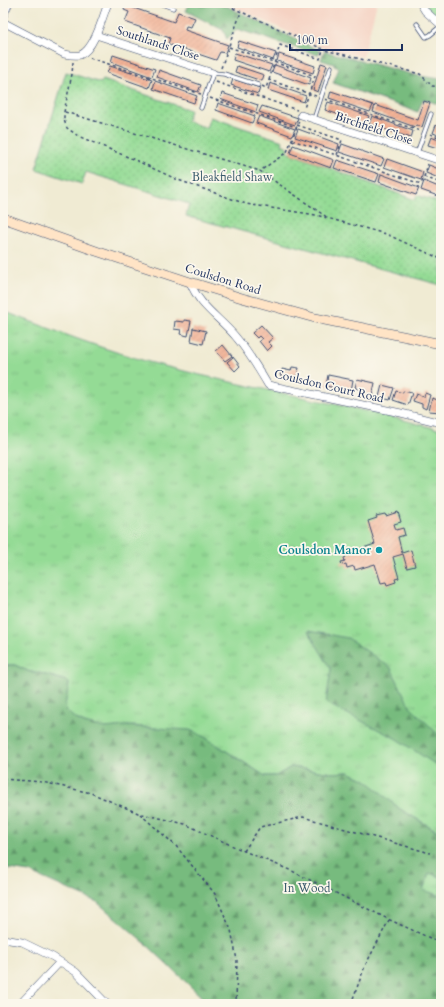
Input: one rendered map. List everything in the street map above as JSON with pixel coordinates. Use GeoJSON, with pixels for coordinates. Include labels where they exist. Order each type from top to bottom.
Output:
{"type":"FeatureCollection","features":[{"type":"Feature","properties":{"kind":"main road","name":"Coulsdon Road"},"geometry":{"type":"LineString","coordinates":[[3,218],[46,234],[190,282],[315,318],[441,344]]}},
{"type":"Feature","properties":{"kind":"street"},"geometry":{"type":"LineString","coordinates":[[3,16],[9,3]]}},
{"type":"Feature","properties":{"kind":"street"},"geometry":{"type":"LineString","coordinates":[[3,22],[64,54],[73,56],[81,55],[90,46],[96,35],[108,3]]}},
{"type":"Feature","properties":{"kind":"street"},"geometry":{"type":"LineString","coordinates":[[420,3],[425,11],[441,26]]}},
{"type":"Feature","properties":{"kind":"street","name":"Southlands Close"},"geometry":{"type":"LineString","coordinates":[[96,35],[214,76]]}},
{"type":"Feature","properties":{"kind":"street","name":"Birchfield Close"},"geometry":{"type":"LineString","coordinates":[[301,115],[441,161]]}},
{"type":"Feature","properties":{"kind":"street","name":"Coulsdon Court Road"},"geometry":{"type":"LineString","coordinates":[[190,282],[194,293],[200,302],[234,335],[253,360],[268,385],[441,423]]}},
{"type":"Feature","properties":{"kind":"street"},"geometry":{"type":"LineString","coordinates":[[3,939],[22,942],[53,957],[76,972],[103,1003]]}},
{"type":"Feature","properties":{"kind":"street"},"geometry":{"type":"LineString","coordinates":[[20,1004],[60,962]]}},
{"type":"Feature","properties":{"kind":"lane"},"geometry":{"type":"LineString","coordinates":[[159,3],[173,8]]}},
{"type":"Feature","properties":{"kind":"lane"},"geometry":{"type":"LineString","coordinates":[[417,24],[426,37],[430,36],[441,26]]}},
{"type":"Feature","properties":{"kind":"lane"},"geometry":{"type":"LineString","coordinates":[[314,119],[331,67]]}},
{"type":"Feature","properties":{"kind":"lane"},"geometry":{"type":"LineString","coordinates":[[202,108],[205,96],[214,76],[258,85]]}},
{"type":"Feature","properties":{"kind":"lane"},"geometry":{"type":"LineString","coordinates":[[417,153],[431,114]]}},
{"type":"Feature","properties":{"kind":"path"},"geometry":{"type":"LineString","coordinates":[[222,3],[323,49],[420,74],[432,86],[441,87]]}},
{"type":"Feature","properties":{"kind":"path"},"geometry":{"type":"LineString","coordinates":[[229,47],[315,76],[302,111],[214,76],[229,47],[241,12]]}},
{"type":"Feature","properties":{"kind":"path"},"geometry":{"type":"LineString","coordinates":[[258,85],[266,88],[280,45],[320,59],[323,49]]}},
{"type":"Feature","properties":{"kind":"path"},"geometry":{"type":"LineString","coordinates":[[81,55],[342,140],[337,155]]}},
{"type":"Feature","properties":{"kind":"path"},"geometry":{"type":"LineString","coordinates":[[73,56],[72,74],[64,112],[64,120],[67,128],[78,136],[178,180],[246,204],[316,215],[386,234],[441,259]]}},
{"type":"Feature","properties":{"kind":"path"},"geometry":{"type":"LineString","coordinates":[[269,80],[441,138]]}},
{"type":"Feature","properties":{"kind":"path"},"geometry":{"type":"LineString","coordinates":[[64,112],[260,172],[329,219]]}},
{"type":"Feature","properties":{"kind":"path"},"geometry":{"type":"LineString","coordinates":[[260,172],[287,152],[301,115]]}},
{"type":"Feature","properties":{"kind":"path"},"geometry":{"type":"LineString","coordinates":[[292,140],[421,184],[430,158]]}},
{"type":"Feature","properties":{"kind":"path"},"geometry":{"type":"LineString","coordinates":[[424,177],[441,183]]}},
{"type":"Feature","properties":{"kind":"path"},"geometry":{"type":"LineString","coordinates":[[3,779],[42,782],[91,793],[138,813],[185,824],[292,871],[390,920],[441,943]]}},
{"type":"Feature","properties":{"kind":"path"},"geometry":{"type":"LineString","coordinates":[[138,813],[176,846],[215,894],[231,930],[237,960],[236,1004]]}},
{"type":"Feature","properties":{"kind":"path"},"geometry":{"type":"LineString","coordinates":[[244,851],[260,827],[303,817],[430,853]]}},
{"type":"Feature","properties":{"kind":"path"},"geometry":{"type":"LineString","coordinates":[[352,1004],[365,966],[390,920]]}},
{"type":"Feature","properties":{"kind":"shaded area"},"geometry":{"type":"Polygon","coordinates":[[[225,3],[377,3],[363,57],[325,49],[225,3]]]}},
{"type":"Feature","properties":{"kind":"green space"},"geometry":{"type":"Polygon","coordinates":[[[190,3],[220,3],[320,51],[318,55],[237,29],[227,39],[223,30],[186,11],[190,3]]]}},
{"type":"Feature","properties":{"kind":"green space"},"geometry":{"type":"Polygon","coordinates":[[[425,3],[441,3],[441,19],[429,9],[425,3]]]}},
{"type":"Feature","properties":{"kind":"green space"},"geometry":{"type":"Polygon","coordinates":[[[324,51],[419,76],[441,79],[441,105],[423,99],[418,112],[333,83],[339,68],[334,66],[334,64],[321,60],[324,51]]]}},
{"type":"Feature","properties":{"kind":"green space","name":"Bleakfield Shaw"},"geometry":{"type":"Polygon","coordinates":[[[66,72],[101,83],[103,80],[190,110],[187,121],[206,128],[210,117],[283,141],[282,144],[288,147],[287,152],[415,200],[417,195],[441,203],[441,285],[186,216],[189,204],[86,172],[82,184],[36,169],[66,72]]]}},
{"type":"Feature","properties":{"kind":"green space"},"geometry":{"type":"Polygon","coordinates":[[[3,311],[83,341],[143,360],[198,375],[372,412],[441,430],[441,833],[400,809],[366,780],[348,772],[333,773],[291,767],[276,776],[265,776],[203,736],[135,726],[101,728],[82,722],[70,714],[65,705],[69,684],[67,681],[36,672],[30,672],[15,665],[3,665],[3,311]]]}},
{"type":"Feature","properties":{"kind":"green space"},"geometry":{"type":"Polygon","coordinates":[[[308,631],[348,638],[391,668],[410,707],[441,737],[441,768],[395,738],[326,703],[331,669],[308,631]]]}},
{"type":"Feature","properties":{"kind":"green space","name":"In Wood"},"geometry":{"type":"Polygon","coordinates":[[[3,665],[15,665],[30,672],[36,672],[67,681],[69,683],[65,706],[67,711],[74,718],[84,723],[105,728],[125,726],[190,730],[203,736],[265,776],[276,776],[291,767],[333,773],[348,772],[366,780],[400,809],[440,833],[441,877],[429,873],[423,890],[441,896],[441,1004],[209,1004],[145,943],[97,902],[29,872],[3,868],[3,665]]]}},
{"type":"Feature","properties":{"kind":"green space"},"geometry":{"type":"Polygon","coordinates":[[[429,872],[441,877],[441,896],[423,890],[429,872]]]}},
{"type":"Feature","properties":{"kind":"building"},"geometry":{"type":"Polygon","coordinates":[[[125,5],[174,22],[178,12],[195,18],[191,27],[186,26],[185,30],[228,45],[225,53],[220,52],[216,60],[168,44],[170,38],[125,22],[129,12],[124,10],[125,5]]]}},
{"type":"Feature","properties":{"kind":"building"},"geometry":{"type":"Polygon","coordinates":[[[239,41],[276,53],[273,60],[237,47],[239,41]]]}},
{"type":"Feature","properties":{"kind":"building"},"geometry":{"type":"Polygon","coordinates":[[[235,53],[272,65],[269,72],[233,60],[235,53]]]}},
{"type":"Feature","properties":{"kind":"building"},"geometry":{"type":"Polygon","coordinates":[[[279,54],[315,66],[313,73],[277,61],[279,54]]]}},
{"type":"Feature","properties":{"kind":"building"},"geometry":{"type":"Polygon","coordinates":[[[113,55],[155,69],[152,77],[111,62],[113,55]]]}},
{"type":"Feature","properties":{"kind":"building"},"geometry":{"type":"Polygon","coordinates":[[[321,63],[327,65],[318,92],[313,90],[321,63]]]}},
{"type":"Feature","properties":{"kind":"building"},"geometry":{"type":"Polygon","coordinates":[[[275,65],[311,78],[309,85],[272,72],[275,65]]]}},
{"type":"Feature","properties":{"kind":"building"},"geometry":{"type":"Polygon","coordinates":[[[110,66],[152,80],[149,88],[107,73],[110,66]]]}},
{"type":"Feature","properties":{"kind":"building"},"geometry":{"type":"Polygon","coordinates":[[[237,66],[264,75],[262,81],[235,72],[237,66]]]}},
{"type":"Feature","properties":{"kind":"building"},"geometry":{"type":"Polygon","coordinates":[[[159,70],[201,85],[198,92],[157,77],[159,70]]]}},
{"type":"Feature","properties":{"kind":"building"},"geometry":{"type":"Polygon","coordinates":[[[233,79],[260,88],[258,94],[231,85],[233,79]]]}},
{"type":"Feature","properties":{"kind":"building"},"geometry":{"type":"Polygon","coordinates":[[[155,81],[197,96],[194,103],[153,89],[155,81]]]}},
{"type":"Feature","properties":{"kind":"building"},"geometry":{"type":"Polygon","coordinates":[[[270,83],[306,96],[304,102],[268,90],[270,83]]]}},
{"type":"Feature","properties":{"kind":"building"},"geometry":{"type":"Polygon","coordinates":[[[331,91],[373,105],[370,112],[329,98],[331,91]]]}},
{"type":"Feature","properties":{"kind":"building"},"geometry":{"type":"Polygon","coordinates":[[[222,93],[258,105],[256,112],[220,99],[222,93]]]}},
{"type":"Feature","properties":{"kind":"building"},"geometry":{"type":"Polygon","coordinates":[[[424,101],[430,103],[422,127],[416,125],[415,127],[373,112],[375,105],[418,120],[424,101]]]}},
{"type":"Feature","properties":{"kind":"building"},"geometry":{"type":"Polygon","coordinates":[[[328,102],[369,116],[366,124],[325,110],[328,102]]]}},
{"type":"Feature","properties":{"kind":"building"},"geometry":{"type":"Polygon","coordinates":[[[218,103],[255,116],[252,123],[216,110],[218,103]]]}},
{"type":"Feature","properties":{"kind":"building"},"geometry":{"type":"Polygon","coordinates":[[[262,106],[298,118],[295,125],[259,112],[262,106]]]}},
{"type":"Feature","properties":{"kind":"building"},"geometry":{"type":"Polygon","coordinates":[[[259,116],[295,129],[292,136],[256,123],[259,116]]]}},
{"type":"Feature","properties":{"kind":"building"},"geometry":{"type":"Polygon","coordinates":[[[372,116],[413,131],[411,138],[369,124],[372,116]]]}},
{"type":"Feature","properties":{"kind":"building"},"geometry":{"type":"Polygon","coordinates":[[[436,125],[441,127],[441,136],[433,133],[436,125]]]}},
{"type":"Feature","properties":{"kind":"building"},"geometry":{"type":"Polygon","coordinates":[[[298,129],[339,144],[337,151],[295,137],[298,129]]]}},
{"type":"Feature","properties":{"kind":"building"},"geometry":{"type":"Polygon","coordinates":[[[431,137],[441,141],[441,149],[428,145],[431,137]]]}},
{"type":"Feature","properties":{"kind":"building"},"geometry":{"type":"Polygon","coordinates":[[[342,144],[384,159],[381,166],[339,152],[342,144]]]}},
{"type":"Feature","properties":{"kind":"building"},"geometry":{"type":"Polygon","coordinates":[[[293,145],[334,160],[331,168],[290,153],[293,145]]]}},
{"type":"Feature","properties":{"kind":"building"},"geometry":{"type":"Polygon","coordinates":[[[387,159],[423,172],[421,180],[384,167],[387,159]]]}},
{"type":"Feature","properties":{"kind":"building"},"geometry":{"type":"Polygon","coordinates":[[[337,160],[379,174],[376,182],[334,168],[337,160]]]}},
{"type":"Feature","properties":{"kind":"building"},"geometry":{"type":"Polygon","coordinates":[[[429,165],[441,170],[441,179],[426,173],[429,165]]]}},
{"type":"Feature","properties":{"kind":"building"},"geometry":{"type":"Polygon","coordinates":[[[381,174],[419,188],[416,195],[379,182],[381,174]]]}},
{"type":"Feature","properties":{"kind":"building"},"geometry":{"type":"Polygon","coordinates":[[[424,181],[441,188],[441,197],[421,190],[424,181]]]}},
{"type":"Feature","properties":{"kind":"building"},"geometry":{"type":"Polygon","coordinates":[[[184,320],[191,321],[188,336],[180,334],[181,330],[174,329],[175,321],[184,322],[184,320]]]}},
{"type":"Feature","properties":{"kind":"building"},"geometry":{"type":"Polygon","coordinates":[[[261,325],[273,338],[268,342],[272,346],[267,351],[259,341],[262,339],[259,336],[257,338],[252,333],[261,325]]]}},
{"type":"Feature","properties":{"kind":"building"},"geometry":{"type":"Polygon","coordinates":[[[193,328],[206,331],[203,344],[191,341],[193,328]]]}},
{"type":"Feature","properties":{"kind":"building"},"geometry":{"type":"Polygon","coordinates":[[[223,345],[232,356],[225,361],[216,351],[223,345]]]}},
{"type":"Feature","properties":{"kind":"building"},"geometry":{"type":"Polygon","coordinates":[[[233,357],[240,366],[235,371],[227,362],[233,357]]]}},
{"type":"Feature","properties":{"kind":"building"},"geometry":{"type":"Polygon","coordinates":[[[292,367],[299,368],[296,379],[280,375],[282,369],[291,371],[292,367]]]}},
{"type":"Feature","properties":{"kind":"building"},"geometry":{"type":"Polygon","coordinates":[[[328,375],[353,380],[351,391],[326,386],[328,375]]]}},
{"type":"Feature","properties":{"kind":"building"},"geometry":{"type":"Polygon","coordinates":[[[357,379],[375,383],[372,396],[365,395],[366,390],[355,388],[357,379]]]}},
{"type":"Feature","properties":{"kind":"building"},"geometry":{"type":"Polygon","coordinates":[[[382,385],[394,388],[390,400],[379,397],[382,385]]]}},
{"type":"Feature","properties":{"kind":"building"},"geometry":{"type":"Polygon","coordinates":[[[396,391],[412,393],[408,405],[393,400],[396,391]]]}},
{"type":"Feature","properties":{"kind":"building"},"geometry":{"type":"Polygon","coordinates":[[[425,393],[430,395],[426,409],[422,407],[422,404],[413,401],[416,394],[424,397],[425,393]]]}},
{"type":"Feature","properties":{"kind":"building"},"geometry":{"type":"Polygon","coordinates":[[[432,398],[441,401],[440,412],[429,411],[432,398]]]}},
{"type":"Feature","properties":{"kind":"building","name":"Coulsdon Manor"},"geometry":{"type":"Polygon","coordinates":[[[398,512],[401,522],[394,524],[396,530],[403,528],[405,535],[398,537],[402,553],[411,550],[415,566],[407,568],[403,554],[393,557],[399,578],[395,579],[396,582],[387,585],[386,582],[381,583],[375,564],[355,570],[354,566],[347,568],[346,564],[342,565],[341,562],[345,561],[345,554],[375,544],[368,521],[377,518],[376,516],[385,514],[386,516],[398,512]]]}},
{"type":"Feature","properties":{"kind":"place","name":"Coulsdon Manor"},"geometry":{"type":"Point","coordinates":[379,550]}}]}
